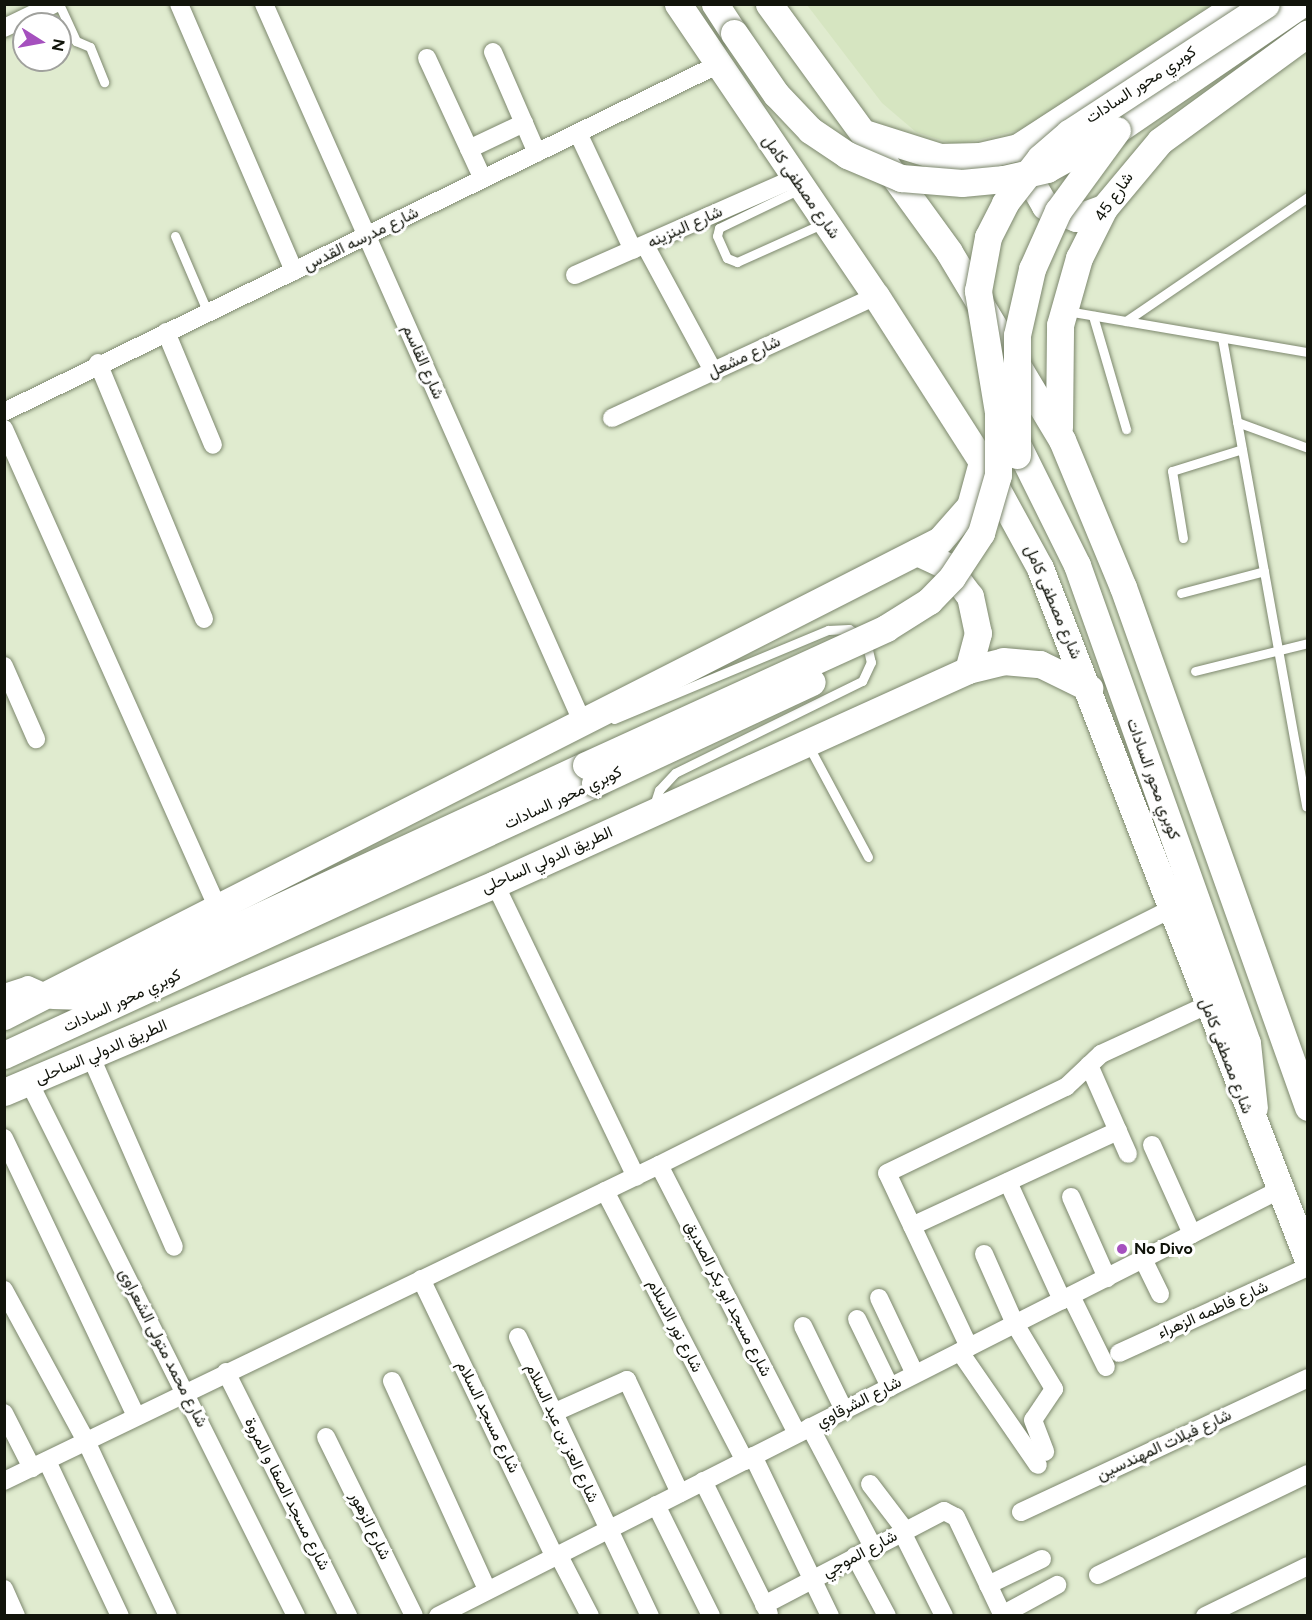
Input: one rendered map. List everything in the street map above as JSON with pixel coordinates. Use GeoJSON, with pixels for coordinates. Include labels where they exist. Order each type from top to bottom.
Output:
{"type":"FeatureCollection","features":[{"type":"Feature","properties":{"kind":"main road","name":"شارع مصطفى كامل"},"geometry":{"type":"LineString","coordinates":[[678,4],[717,65],[876,296],[982,462],[1040,568],[1089,688],[1253,1127],[1308,1260]]}},
{"type":"Feature","properties":{"kind":"main road","name":"كوبري محور السادات"},"geometry":{"type":"LineString","coordinates":[[715,4],[794,115],[847,155],[901,178],[962,183],[1026,175],[1117,130],[1301,4]]}},
{"type":"Feature","properties":{"kind":"main road"},"geometry":{"type":"LineString","coordinates":[[769,4],[865,132],[983,304],[1062,440],[1123,587],[1308,1107]]}},
{"type":"Feature","properties":{"kind":"main road"},"geometry":{"type":"LineString","coordinates":[[865,132],[901,149],[940,157],[999,153],[1032,140],[1238,4]]}},
{"type":"Feature","properties":{"kind":"main road","name":"كوبري محور السادات"},"geometry":{"type":"LineString","coordinates":[[4,1055],[591,774],[886,628],[929,601],[962,564],[988,514],[1000,454],[998,412],[978,291],[988,237],[1005,203],[1040,158],[1069,132],[1266,4]]}},
{"type":"Feature","properties":{"kind":"main road","name":"شارع 45"},"geometry":{"type":"LineString","coordinates":[[1062,440],[1056,371],[1063,311],[1079,258],[1104,208],[1160,141],[1308,33]]}},
{"type":"Feature","properties":{"kind":"main road","name":"كوبري محور السادات"},"geometry":{"type":"LineString","coordinates":[[48,994],[76,996],[102,989],[591,774],[906,639],[963,590],[995,540],[1013,484],[1017,335],[1032,268],[1058,211],[1117,130]]}},
{"type":"Feature","properties":{"kind":"main road"},"geometry":{"type":"LineString","coordinates":[[1032,140],[1033,185],[1045,206],[1076,218],[1104,208]]}},
{"type":"Feature","properties":{"kind":"main road","name":"كوبري محور السادات"},"geometry":{"type":"LineString","coordinates":[[998,412],[1032,466],[1077,565],[1239,1020],[1253,1074],[1253,1127]]}},
{"type":"Feature","properties":{"kind":"main road"},"geometry":{"type":"LineString","coordinates":[[4,1016],[216,904],[917,552],[960,524],[982,462]]}},
{"type":"Feature","properties":{"kind":"main road"},"geometry":{"type":"LineString","coordinates":[[917,552],[947,566],[970,596],[978,633],[968,670]]}},
{"type":"Feature","properties":{"kind":"main road","name":"الطريق الدولي الساحلى"},"geometry":{"type":"LineString","coordinates":[[17,1087],[495,884],[968,670],[1003,661],[1040,664],[1089,688]]}},
{"type":"Feature","properties":{"kind":"street"},"geometry":{"type":"LineString","coordinates":[[4,28],[54,4]]}},
{"type":"Feature","properties":{"kind":"street"},"geometry":{"type":"LineString","coordinates":[[179,4],[294,271]]}},
{"type":"Feature","properties":{"kind":"street","name":"شارع القاسم"},"geometry":{"type":"LineString","coordinates":[[264,4],[581,719]]}},
{"type":"Feature","properties":{"kind":"street"},"geometry":{"type":"LineString","coordinates":[[493,52],[537,153]]}},
{"type":"Feature","properties":{"kind":"street"},"geometry":{"type":"LineString","coordinates":[[427,58],[483,179]]}},
{"type":"Feature","properties":{"kind":"street","name":"شارع مدرسه القدس"},"geometry":{"type":"LineString","coordinates":[[4,412],[98,363],[208,313],[717,65]]}},
{"type":"Feature","properties":{"kind":"street"},"geometry":{"type":"LineString","coordinates":[[469,149],[524,123]]}},
{"type":"Feature","properties":{"kind":"street"},"geometry":{"type":"LineString","coordinates":[[578,133],[639,247],[713,371]]}},
{"type":"Feature","properties":{"kind":"street","name":"شارع البنزينه"},"geometry":{"type":"LineString","coordinates":[[575,275],[799,183]]}},
{"type":"Feature","properties":{"kind":"street","name":"شارع مشعل"},"geometry":{"type":"LineString","coordinates":[[612,418],[876,296]]}},
{"type":"Feature","properties":{"kind":"street"},"geometry":{"type":"LineString","coordinates":[[166,332],[213,445]]}},
{"type":"Feature","properties":{"kind":"street"},"geometry":{"type":"LineString","coordinates":[[98,363],[204,619]]}},
{"type":"Feature","properties":{"kind":"street"},"geometry":{"type":"LineString","coordinates":[[4,429],[216,904]]}},
{"type":"Feature","properties":{"kind":"street"},"geometry":{"type":"LineString","coordinates":[[4,666],[36,739]]}},
{"type":"Feature","properties":{"kind":"street"},"geometry":{"type":"LineString","coordinates":[[495,884],[636,1176]]}},
{"type":"Feature","properties":{"kind":"street"},"geometry":{"type":"LineString","coordinates":[[4,1481],[659,1165],[1171,909]]}},
{"type":"Feature","properties":{"kind":"street"},"geometry":{"type":"LineString","coordinates":[[4,993],[28,985],[48,994]]}},
{"type":"Feature","properties":{"kind":"street"},"geometry":{"type":"LineString","coordinates":[[984,1254],[1015,1324],[1054,1389],[1033,1420],[1041,1458],[965,1349],[887,1173],[1066,1087],[1101,1054],[1207,1005]]}},
{"type":"Feature","properties":{"kind":"street"},"geometry":{"type":"LineString","coordinates":[[91,1057],[174,1246]]}},
{"type":"Feature","properties":{"kind":"street"},"geometry":{"type":"LineString","coordinates":[[1089,1065],[1128,1154]]}},
{"type":"Feature","properties":{"kind":"street","name":"شارع محمد متولى الشعراوى"},"geometry":{"type":"LineString","coordinates":[[17,1087],[185,1392],[296,1616]]}},
{"type":"Feature","properties":{"kind":"street"},"geometry":{"type":"LineString","coordinates":[[912,1226],[1118,1131]]}},
{"type":"Feature","properties":{"kind":"street"},"geometry":{"type":"LineString","coordinates":[[4,1138],[136,1416]]}},
{"type":"Feature","properties":{"kind":"street"},"geometry":{"type":"LineString","coordinates":[[1152,1145],[1192,1234]]}},
{"type":"Feature","properties":{"kind":"street","name":"شارع مسجد ابو بكر الصديق"},"geometry":{"type":"LineString","coordinates":[[659,1165],[804,1430],[873,1547]]}},
{"type":"Feature","properties":{"kind":"street"},"geometry":{"type":"LineString","coordinates":[[1008,1182],[1067,1298],[1106,1367]]}},
{"type":"Feature","properties":{"kind":"street","name":"شارع الشرقاوي"},"geometry":{"type":"LineString","coordinates":[[438,1616],[556,1554],[1281,1190]]}},
{"type":"Feature","properties":{"kind":"street","name":"شارع نور الاسلام"},"geometry":{"type":"LineString","coordinates":[[605,1191],[749,1458],[830,1616]]}},
{"type":"Feature","properties":{"kind":"street"},"geometry":{"type":"LineString","coordinates":[[1071,1197],[1107,1278]]}},
{"type":"Feature","properties":{"kind":"street"},"geometry":{"type":"LineString","coordinates":[[1143,1259],[1160,1294]]}},
{"type":"Feature","properties":{"kind":"street","name":"شارع فاطمه الزهراء"},"geometry":{"type":"LineString","coordinates":[[1119,1353],[1308,1268]]}},
{"type":"Feature","properties":{"kind":"street","name":"شارع مسجد السلام"},"geometry":{"type":"LineString","coordinates":[[421,1279],[556,1554],[590,1616]]}},
{"type":"Feature","properties":{"kind":"street"},"geometry":{"type":"LineString","coordinates":[[4,1290],[86,1441],[168,1616]]}},
{"type":"Feature","properties":{"kind":"street"},"geometry":{"type":"LineString","coordinates":[[879,1298],[915,1374]]}},
{"type":"Feature","properties":{"kind":"street"},"geometry":{"type":"LineString","coordinates":[[857,1319],[890,1387]]}},
{"type":"Feature","properties":{"kind":"street"},"geometry":{"type":"LineString","coordinates":[[803,1326],[844,1410]]}},
{"type":"Feature","properties":{"kind":"street","name":"شارع العز بن عبد السلام"},"geometry":{"type":"LineString","coordinates":[[518,1337],[606,1530],[650,1616]]}},
{"type":"Feature","properties":{"kind":"street","name":"شارع مسجد الصفا و المروة"},"geometry":{"type":"LineString","coordinates":[[226,1372],[348,1616]]}},
{"type":"Feature","properties":{"kind":"street","name":"شارع فيلات المهندسين"},"geometry":{"type":"LineString","coordinates":[[1021,1512],[1308,1378]]}},
{"type":"Feature","properties":{"kind":"street"},"geometry":{"type":"LineString","coordinates":[[553,1413],[627,1380],[680,1493]]}},
{"type":"Feature","properties":{"kind":"street"},"geometry":{"type":"LineString","coordinates":[[392,1381],[487,1589]]}},
{"type":"Feature","properties":{"kind":"street"},"geometry":{"type":"LineString","coordinates":[[4,1413],[39,1464],[120,1616]]}},
{"type":"Feature","properties":{"kind":"street","name":"شارع الزهور"},"geometry":{"type":"LineString","coordinates":[[326,1437],[414,1616]]}},
{"type":"Feature","properties":{"kind":"street"},"geometry":{"type":"LineString","coordinates":[[1098,1575],[1308,1474]]}},
{"type":"Feature","properties":{"kind":"street"},"geometry":{"type":"LineString","coordinates":[[703,1481],[767,1610]]}},
{"type":"Feature","properties":{"kind":"street"},"geometry":{"type":"LineString","coordinates":[[870,1484],[904,1531],[944,1616]]}},
{"type":"Feature","properties":{"kind":"street"},"geometry":{"type":"LineString","coordinates":[[656,1505],[711,1616]]}},
{"type":"Feature","properties":{"kind":"street","name":"شارع الموجي"},"geometry":{"type":"LineString","coordinates":[[767,1610],[812,1579],[944,1511],[956,1517],[988,1585]]}},
{"type":"Feature","properties":{"kind":"street"},"geometry":{"type":"LineString","coordinates":[[855,1556],[887,1616]]}},
{"type":"Feature","properties":{"kind":"street"},"geometry":{"type":"LineString","coordinates":[[1042,1558],[988,1585],[1003,1615],[1057,1585]]}},
{"type":"Feature","properties":{"kind":"street"},"geometry":{"type":"LineString","coordinates":[[1205,1616],[1308,1566]]}},
{"type":"Feature","properties":{"kind":"street"},"geometry":{"type":"LineString","coordinates":[[4,1589],[16,1616]]}},
{"type":"Feature","properties":{"kind":"lane"},"geometry":{"type":"LineString","coordinates":[[59,4],[75,41],[90,47],[104,82]]}},
{"type":"Feature","properties":{"kind":"lane"},"geometry":{"type":"LineString","coordinates":[[799,183],[719,228],[717,236],[727,258],[737,262],[826,223]]}},
{"type":"Feature","properties":{"kind":"lane"},"geometry":{"type":"LineString","coordinates":[[1126,321],[1308,197]]}},
{"type":"Feature","properties":{"kind":"lane"},"geometry":{"type":"LineString","coordinates":[[176,236],[208,313]]}},
{"type":"Feature","properties":{"kind":"lane"},"geometry":{"type":"LineString","coordinates":[[1063,311],[1308,352]]}},
{"type":"Feature","properties":{"kind":"lane"},"geometry":{"type":"LineString","coordinates":[[1093,316],[1126,429]]}},
{"type":"Feature","properties":{"kind":"lane"},"geometry":{"type":"LineString","coordinates":[[1222,338],[1306,807]]}},
{"type":"Feature","properties":{"kind":"lane"},"geometry":{"type":"LineString","coordinates":[[1237,422],[1308,448]]}},
{"type":"Feature","properties":{"kind":"lane"},"geometry":{"type":"LineString","coordinates":[[1183,538],[1172,471],[1242,449]]}},
{"type":"Feature","properties":{"kind":"lane"},"geometry":{"type":"LineString","coordinates":[[1181,593],[1264,572]]}},
{"type":"Feature","properties":{"kind":"lane"},"geometry":{"type":"LineString","coordinates":[[581,719],[614,719],[838,628],[866,641],[868,672],[822,702],[702,760],[663,783],[652,813]]}},
{"type":"Feature","properties":{"kind":"lane"},"geometry":{"type":"LineString","coordinates":[[1195,671],[1308,643]]}},
{"type":"Feature","properties":{"kind":"lane"},"geometry":{"type":"LineString","coordinates":[[794,645],[822,702]]}},
{"type":"Feature","properties":{"kind":"lane"},"geometry":{"type":"LineString","coordinates":[[725,674],[754,734]]}},
{"type":"Feature","properties":{"kind":"lane"},"geometry":{"type":"LineString","coordinates":[[674,695],[702,760]]}},
{"type":"Feature","properties":{"kind":"lane"},"geometry":{"type":"LineString","coordinates":[[807,742],[868,857]]}},
{"type":"Feature","properties":{"kind":"shaded area"},"geometry":{"type":"Polygon","coordinates":[[[807,5],[1211,5],[1027,128],[956,145],[916,132],[882,103],[807,5]]]}},
{"type":"Feature","properties":{"kind":"place","name":"No Divo"},"geometry":{"type":"Point","coordinates":[1122,1249]}}]}
